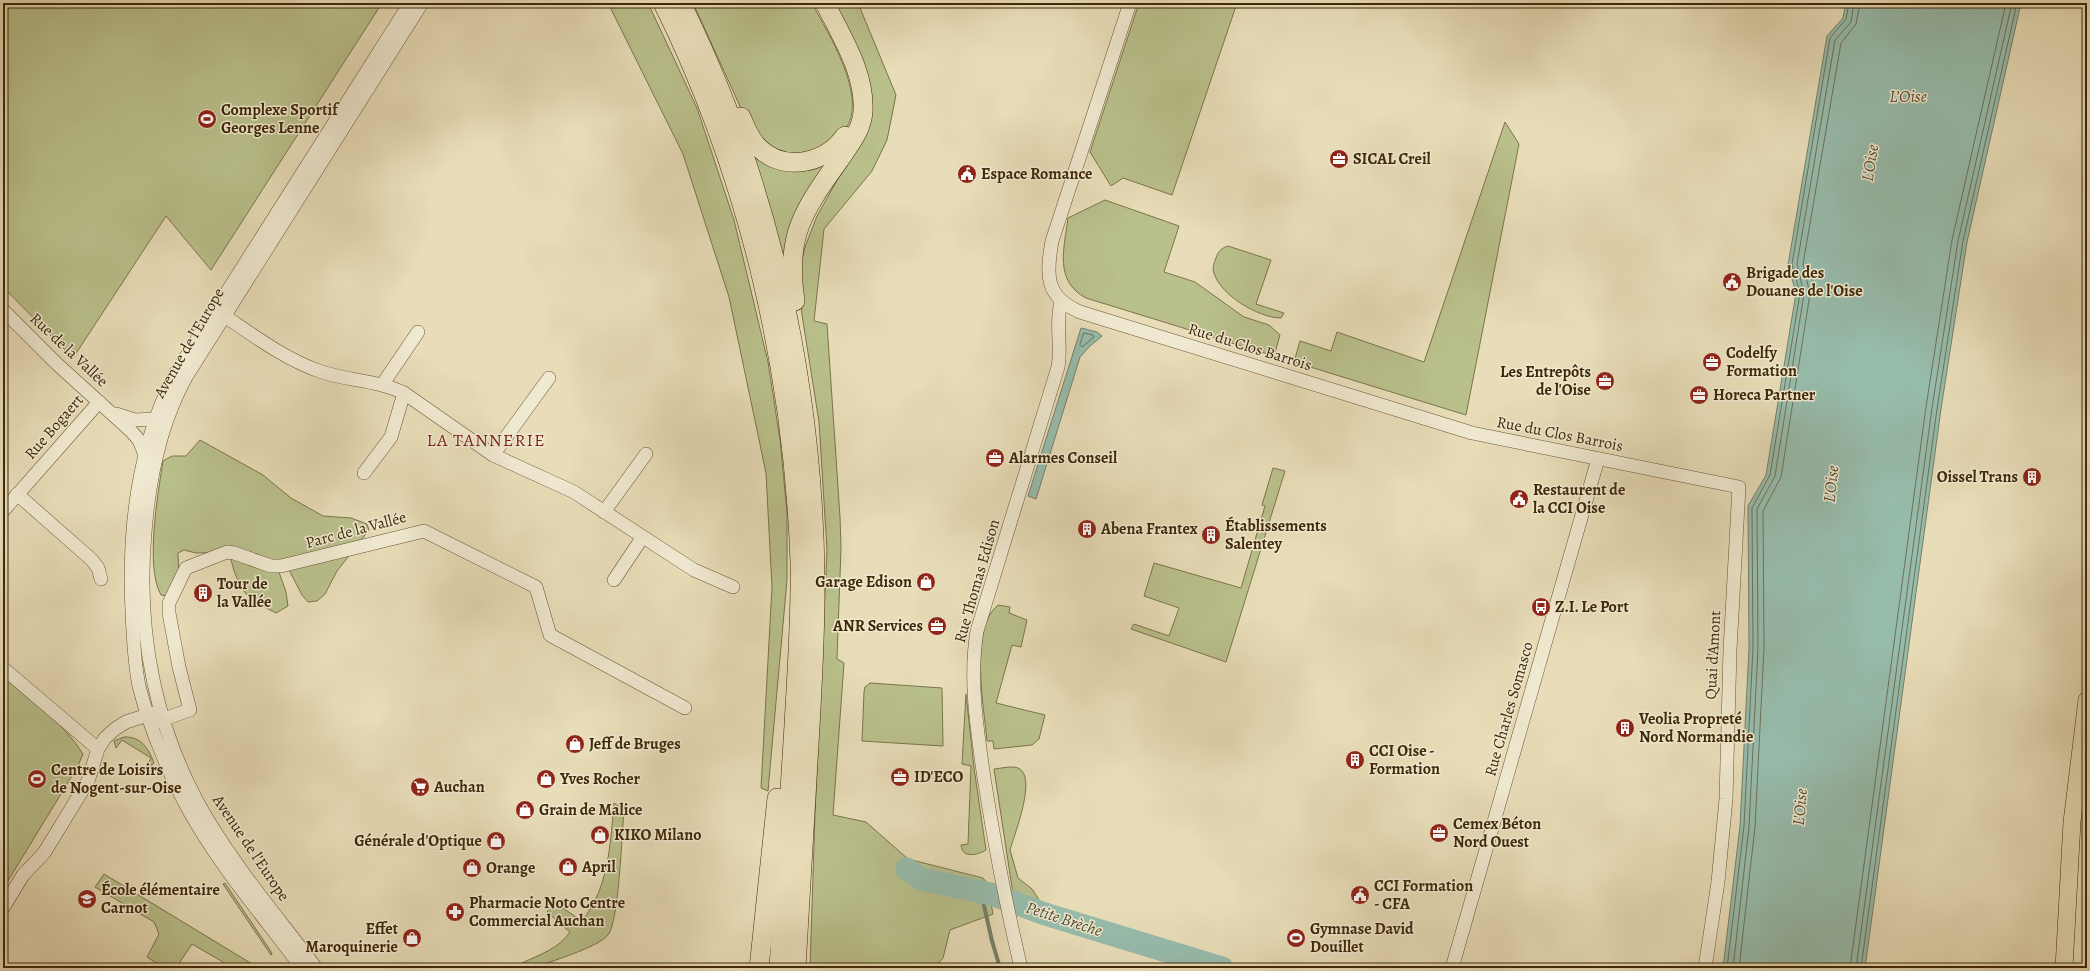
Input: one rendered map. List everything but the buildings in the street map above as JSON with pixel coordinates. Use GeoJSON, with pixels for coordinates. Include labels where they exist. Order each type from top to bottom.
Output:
{"type":"FeatureCollection","features":[{"type":"Feature","properties":{"kind":"highway"},"geometry":{"type":"LineString","coordinates":[[663,3],[696,75],[724,147],[747,219],[770,308],[783,379],[792,448],[798,520],[800,602],[779,968]]}},
{"type":"Feature","properties":{"kind":"highway"},"geometry":{"type":"LineString","coordinates":[[683,8],[721,73],[748,133],[755,144],[774,158],[796,163],[822,157],[836,147],[851,127],[856,110],[854,87],[847,64],[816,3]]}},
{"type":"Feature","properties":{"kind":"highway"},"geometry":{"type":"LineString","coordinates":[[796,968],[815,613],[814,525],[804,412],[801,346],[792,279],[793,245],[797,231],[808,206],[859,130],[863,110],[862,89],[856,69],[825,3]]}},
{"type":"Feature","properties":{"kind":"highway"},"geometry":{"type":"LineString","coordinates":[[683,8],[723,99],[760,207],[790,326],[804,412]]}},
{"type":"Feature","properties":{"kind":"highway"},"geometry":{"type":"LineString","coordinates":[[759,968],[800,602]]}},
{"type":"Feature","properties":{"kind":"main road"},"geometry":{"type":"LineString","coordinates":[[2064,968],[2072,822],[2087,700]]}},
{"type":"Feature","properties":{"kind":"street","name":"Avenue de l'Europe"},"geometry":{"type":"LineString","coordinates":[[302,968],[224,864],[198,826],[169,768],[156,717],[148,659],[143,596],[144,547],[150,493],[161,440],[172,405],[219,313],[410,3]]}},
{"type":"Feature","properties":{"kind":"street","name":"Avenue de l'Europe"},"geometry":{"type":"LineString","coordinates":[[316,968],[239,865],[209,822],[156,717],[142,694],[136,664],[130,584],[134,523],[146,457],[155,419],[175,374],[219,313],[422,3]]}},
{"type":"Feature","properties":{"kind":"street"},"geometry":{"type":"LineString","coordinates":[[1061,302],[1053,292],[1050,279],[1049,263],[1052,241],[1130,3]]}},
{"type":"Feature","properties":{"kind":"street","name":"Rue du Clos Barrois"},"geometry":{"type":"LineString","coordinates":[[1061,302],[1080,312],[1472,433],[1739,487]]}},
{"type":"Feature","properties":{"kind":"street","name":"Rue Thomas Edison"},"geometry":{"type":"LineString","coordinates":[[1021,968],[1003,887],[978,739],[974,686],[974,654],[977,631],[1058,367],[1060,350],[1058,319],[1061,302]]}},
{"type":"Feature","properties":{"kind":"street","name":"Rue de la Vallée"},"geometry":{"type":"LineString","coordinates":[[3,310],[57,364],[136,436],[146,457]]}},
{"type":"Feature","properties":{"kind":"street"},"geometry":{"type":"LineString","coordinates":[[219,313],[310,368],[341,378],[382,385],[404,393],[493,455],[565,488],[694,570],[733,587]]}},
{"type":"Feature","properties":{"kind":"street"},"geometry":{"type":"LineString","coordinates":[[382,385],[418,332]]}},
{"type":"Feature","properties":{"kind":"street"},"geometry":{"type":"LineString","coordinates":[[493,455],[549,378]]}},
{"type":"Feature","properties":{"kind":"street"},"geometry":{"type":"LineString","coordinates":[[364,473],[391,437],[404,393]]}},
{"type":"Feature","properties":{"kind":"street","name":"Rue Bogaert"},"geometry":{"type":"LineString","coordinates":[[3,511],[99,402]]}},
{"type":"Feature","properties":{"kind":"street","name":"Rue de la Vallée"},"geometry":{"type":"LineString","coordinates":[[112,413],[135,420],[155,419]]}},
{"type":"Feature","properties":{"kind":"street"},"geometry":{"type":"LineString","coordinates":[[604,512],[646,454]]}},
{"type":"Feature","properties":{"kind":"street","name":"Rue Charles Somasco"},"geometry":{"type":"LineString","coordinates":[[1452,968],[1598,459]]}},
{"type":"Feature","properties":{"kind":"street","name":"Quai d'Amont"},"geometry":{"type":"LineString","coordinates":[[1704,968],[1718,882],[1726,799],[1730,650],[1739,487]]}},
{"type":"Feature","properties":{"kind":"street"},"geometry":{"type":"LineString","coordinates":[[17,494],[92,560],[98,568],[101,579]]}},
{"type":"Feature","properties":{"kind":"street","name":"Parc de la Vallée"},"geometry":{"type":"LineString","coordinates":[[156,717],[190,710],[179,667],[168,607],[179,580],[186,568],[227,552],[234,552],[272,566],[281,566],[424,531],[536,587],[550,635],[685,708]]}},
{"type":"Feature","properties":{"kind":"street"},"geometry":{"type":"LineString","coordinates":[[614,580],[642,538]]}},
{"type":"Feature","properties":{"kind":"street"},"geometry":{"type":"LineString","coordinates":[[3,668],[98,749]]}},
{"type":"Feature","properties":{"kind":"street"},"geometry":{"type":"LineString","coordinates":[[3,908],[26,871],[47,849],[88,781],[98,749],[115,729],[126,722],[156,717]]}},
{"type":"Feature","properties":{"kind":"green space"},"geometry":{"type":"Polygon","coordinates":[[[3,3],[382,3],[211,270],[166,216],[73,358],[3,287],[3,3]]]}},
{"type":"Feature","properties":{"kind":"green space"},"geometry":{"type":"Polygon","coordinates":[[[608,3],[648,3],[697,108],[734,220],[768,362],[780,440],[787,512],[787,580],[768,791],[761,788],[772,587],[766,473],[729,297],[683,154],[608,3]]]}},
{"type":"Feature","properties":{"kind":"green space"},"geometry":{"type":"Polygon","coordinates":[[[693,3],[812,3],[836,48],[844,66],[849,83],[852,101],[851,116],[843,133],[820,153],[777,154],[749,126],[693,3]]]}},
{"type":"Feature","properties":{"kind":"green space"},"geometry":{"type":"Polygon","coordinates":[[[833,3],[858,3],[896,95],[887,140],[872,171],[824,229],[814,321],[827,324],[840,517],[841,548],[837,659],[844,663],[833,815],[866,822],[908,859],[983,878],[987,883],[993,914],[950,930],[943,958],[934,968],[810,968],[815,814],[827,550],[819,422],[802,315],[799,273],[805,247],[817,216],[863,134],[833,3]]]}},
{"type":"Feature","properties":{"kind":"green space"},"geometry":{"type":"Polygon","coordinates":[[[1139,3],[1237,3],[1172,195],[1123,178],[1111,186],[1090,152],[1139,3]]]}},
{"type":"Feature","properties":{"kind":"green space"},"geometry":{"type":"Polygon","coordinates":[[[1505,122],[1519,144],[1466,415],[1294,362],[1300,341],[1331,351],[1337,332],[1424,362],[1505,122]]]}},
{"type":"Feature","properties":{"kind":"green space"},"geometry":{"type":"Polygon","coordinates":[[[751,151],[830,159],[784,257],[781,256],[751,151]]]}},
{"type":"Feature","properties":{"kind":"green space"},"geometry":{"type":"Polygon","coordinates":[[[1105,200],[1179,226],[1164,272],[1195,282],[1244,317],[1269,325],[1280,335],[1274,356],[1086,298],[1076,291],[1069,283],[1065,273],[1064,252],[1068,218],[1105,200]]]}},
{"type":"Feature","properties":{"kind":"green space"},"geometry":{"type":"Polygon","coordinates":[[[1228,246],[1271,260],[1256,304],[1284,313],[1281,318],[1272,317],[1252,310],[1232,297],[1218,281],[1213,271],[1214,263],[1219,252],[1228,246]]]}},
{"type":"Feature","properties":{"kind":"green space"},"geometry":{"type":"Polygon","coordinates":[[[200,440],[263,475],[291,498],[323,516],[351,518],[367,524],[369,530],[337,571],[325,594],[317,601],[308,602],[302,595],[289,570],[279,572],[286,592],[288,606],[276,613],[250,598],[238,581],[227,552],[196,553],[184,550],[178,553],[179,581],[168,596],[161,595],[156,583],[153,549],[156,510],[163,461],[172,456],[186,456],[200,440]]]}},
{"type":"Feature","properties":{"kind":"green space"},"geometry":{"type":"Polygon","coordinates":[[[1273,468],[1285,471],[1226,662],[1131,629],[1134,624],[1169,636],[1179,608],[1144,596],[1154,563],[1241,588],[1265,506],[1262,505],[1273,468]]]}},
{"type":"Feature","properties":{"kind":"green space"},"geometry":{"type":"Polygon","coordinates":[[[998,605],[1010,607],[1009,613],[1027,620],[1021,647],[1012,645],[996,703],[1045,715],[1039,739],[1032,745],[994,749],[993,741],[987,741],[980,669],[981,649],[984,631],[989,616],[998,605]]]}},
{"type":"Feature","properties":{"kind":"green space","name":"Centre de Loisirs de Nogent-sur-Oise"},"geometry":{"type":"Polygon","coordinates":[[[3,676],[56,722],[83,754],[78,766],[3,889],[3,676]]]}},
{"type":"Feature","properties":{"kind":"green space"},"geometry":{"type":"Polygon","coordinates":[[[870,683],[942,688],[943,746],[862,741],[864,692],[865,687],[870,683]]]}},
{"type":"Feature","properties":{"kind":"green space"},"geometry":{"type":"Polygon","coordinates":[[[966,694],[974,768],[986,850],[971,855],[964,852],[961,845],[968,844],[971,766],[962,764],[966,694]]]}},
{"type":"Feature","properties":{"kind":"green space"},"geometry":{"type":"Polygon","coordinates":[[[124,737],[130,737],[144,744],[154,763],[152,765],[147,765],[151,758],[122,740],[116,748],[114,741],[124,737]]]}},
{"type":"Feature","properties":{"kind":"green space"},"geometry":{"type":"Polygon","coordinates":[[[1009,767],[1018,768],[1024,773],[1026,782],[1020,820],[1010,850],[1018,878],[1032,889],[1041,903],[1013,894],[994,769],[1009,767]]]}},
{"type":"Feature","properties":{"kind":"green space"},"geometry":{"type":"Polygon","coordinates":[[[614,803],[624,810],[615,913],[612,927],[608,935],[603,940],[573,954],[533,968],[524,968],[522,963],[555,947],[566,938],[570,932],[547,912],[554,902],[582,921],[591,908],[598,894],[607,865],[614,803]]]}},
{"type":"Feature","properties":{"kind":"green space"},"geometry":{"type":"Polygon","coordinates":[[[104,874],[258,968],[223,968],[223,962],[192,944],[176,968],[164,968],[147,957],[159,934],[154,922],[95,887],[104,874]]]}},
{"type":"Feature","properties":{"kind":"green space"},"geometry":{"type":"Polygon","coordinates":[[[225,883],[272,953],[271,955],[223,884],[225,883]]]}},
{"type":"Feature","properties":{"kind":"water","name":"L’Oise"},"geometry":{"type":"Polygon","coordinates":[[[1846,3],[2021,3],[1967,242],[1941,409],[1865,968],[1723,968],[1740,826],[1749,648],[1748,506],[1766,475],[1796,293],[1788,265],[1827,36],[1843,18],[1846,3]]]}},
{"type":"Feature","properties":{"kind":"water"},"geometry":{"type":"Polygon","coordinates":[[[1081,328],[1097,332],[1102,336],[1080,357],[1036,499],[1028,496],[1081,328]]]}},
{"type":"Feature","properties":{"kind":"waterway","name":"Petite Brèche"},"geometry":{"type":"LineString","coordinates":[[907,869],[921,879],[991,894],[1045,914],[1222,968]]}},
{"type":"Feature","properties":{"kind":"waterway"},"geometry":{"type":"LineString","coordinates":[[981,892],[992,941],[1000,968]]}},
{"type":"Feature","properties":{"kind":"place","name":"Complexe Sportif Georges Lenne"},"geometry":{"type":"Point","coordinates":[207,119]}},
{"type":"Feature","properties":{"kind":"place","name":"SICAL Creil"},"geometry":{"type":"Point","coordinates":[1339,159]}},
{"type":"Feature","properties":{"kind":"place","name":"Espace Romance"},"geometry":{"type":"Point","coordinates":[967,174]}},
{"type":"Feature","properties":{"kind":"place","name":"Brigade des Douanes de l'Oise"},"geometry":{"type":"Point","coordinates":[1732,282]}},
{"type":"Feature","properties":{"kind":"place","name":"Codelfy Formation"},"geometry":{"type":"Point","coordinates":[1712,362]}},
{"type":"Feature","properties":{"kind":"place","name":"Les Entrepôts de l'Oise"},"geometry":{"type":"Point","coordinates":[1605,381]}},
{"type":"Feature","properties":{"kind":"place","name":"Horeca Partner"},"geometry":{"type":"Point","coordinates":[1699,395]}},
{"type":"Feature","properties":{"kind":"place","name":"Alarmes Conseil"},"geometry":{"type":"Point","coordinates":[995,458]}},
{"type":"Feature","properties":{"kind":"place","name":"Oissel Trans"},"geometry":{"type":"Point","coordinates":[2032,477]}},
{"type":"Feature","properties":{"kind":"place","name":"Restaurent de la CCI Oise"},"geometry":{"type":"Point","coordinates":[1519,499]}},
{"type":"Feature","properties":{"kind":"place","name":"Abena Frantex"},"geometry":{"type":"Point","coordinates":[1087,529]}},
{"type":"Feature","properties":{"kind":"place","name":"Établissements Salentey"},"geometry":{"type":"Point","coordinates":[1211,535]}},
{"type":"Feature","properties":{"kind":"place","name":"Garage Edison"},"geometry":{"type":"Point","coordinates":[926,582]}},
{"type":"Feature","properties":{"kind":"place","name":"Tour de la Vallée"},"geometry":{"type":"Point","coordinates":[203,593]}},
{"type":"Feature","properties":{"kind":"place","name":"Z.I. Le Port"},"geometry":{"type":"Point","coordinates":[1541,607]}},
{"type":"Feature","properties":{"kind":"place","name":"ANR Services"},"geometry":{"type":"Point","coordinates":[937,626]}},
{"type":"Feature","properties":{"kind":"place","name":"Veolia Propreté Nord Normandie"},"geometry":{"type":"Point","coordinates":[1625,728]}},
{"type":"Feature","properties":{"kind":"place","name":"Jeff de Bruges"},"geometry":{"type":"Point","coordinates":[575,744]}},
{"type":"Feature","properties":{"kind":"place","name":"CCI Oise - Formation"},"geometry":{"type":"Point","coordinates":[1355,760]}},
{"type":"Feature","properties":{"kind":"place","name":"ID'ECO"},"geometry":{"type":"Point","coordinates":[900,777]}},
{"type":"Feature","properties":{"kind":"place","name":"Centre de Loisirs de Nogent-sur-Oise"},"geometry":{"type":"Point","coordinates":[37,779]}},
{"type":"Feature","properties":{"kind":"place","name":"Yves Rocher"},"geometry":{"type":"Point","coordinates":[546,779]}},
{"type":"Feature","properties":{"kind":"place","name":"Auchan"},"geometry":{"type":"Point","coordinates":[420,787]}},
{"type":"Feature","properties":{"kind":"place","name":"Grain de Malice"},"geometry":{"type":"Point","coordinates":[525,810]}},
{"type":"Feature","properties":{"kind":"place","name":"Cemex Béton Nord Ouest"},"geometry":{"type":"Point","coordinates":[1439,833]}},
{"type":"Feature","properties":{"kind":"place","name":"KIKO Milano"},"geometry":{"type":"Point","coordinates":[600,835]}},
{"type":"Feature","properties":{"kind":"place","name":"Générale d'Optique"},"geometry":{"type":"Point","coordinates":[496,841]}},
{"type":"Feature","properties":{"kind":"place","name":"April"},"geometry":{"type":"Point","coordinates":[568,867]}},
{"type":"Feature","properties":{"kind":"place","name":"Orange"},"geometry":{"type":"Point","coordinates":[472,868]}},
{"type":"Feature","properties":{"kind":"place","name":"CCI Formation - CFA"},"geometry":{"type":"Point","coordinates":[1360,895]}},
{"type":"Feature","properties":{"kind":"place","name":"École élémentaire Carnot"},"geometry":{"type":"Point","coordinates":[87,899]}},
{"type":"Feature","properties":{"kind":"place","name":"Pharmacie Noto Centre Commercial Auchan"},"geometry":{"type":"Point","coordinates":[455,912]}},
{"type":"Feature","properties":{"kind":"place","name":"Effet Maroquinerie"},"geometry":{"type":"Point","coordinates":[412,938]}},
{"type":"Feature","properties":{"kind":"place","name":"Gymnase David Douillet"},"geometry":{"type":"Point","coordinates":[1296,938]}},
{"type":"Feature","properties":{"kind":"district","name":"LA TANNERIE"},"geometry":{"type":"Point","coordinates":[486,440]}},
{"type":"Feature","properties":{"kind":"water label","name":"L'Oise"},"geometry":{"type":"Point","coordinates":[1870,163]}},
{"type":"Feature","properties":{"kind":"water label","name":"L'Oise"},"geometry":{"type":"Point","coordinates":[1831,484]}},
{"type":"Feature","properties":{"kind":"water label","name":"L'Oise"},"geometry":{"type":"Point","coordinates":[1800,807]}}]}
